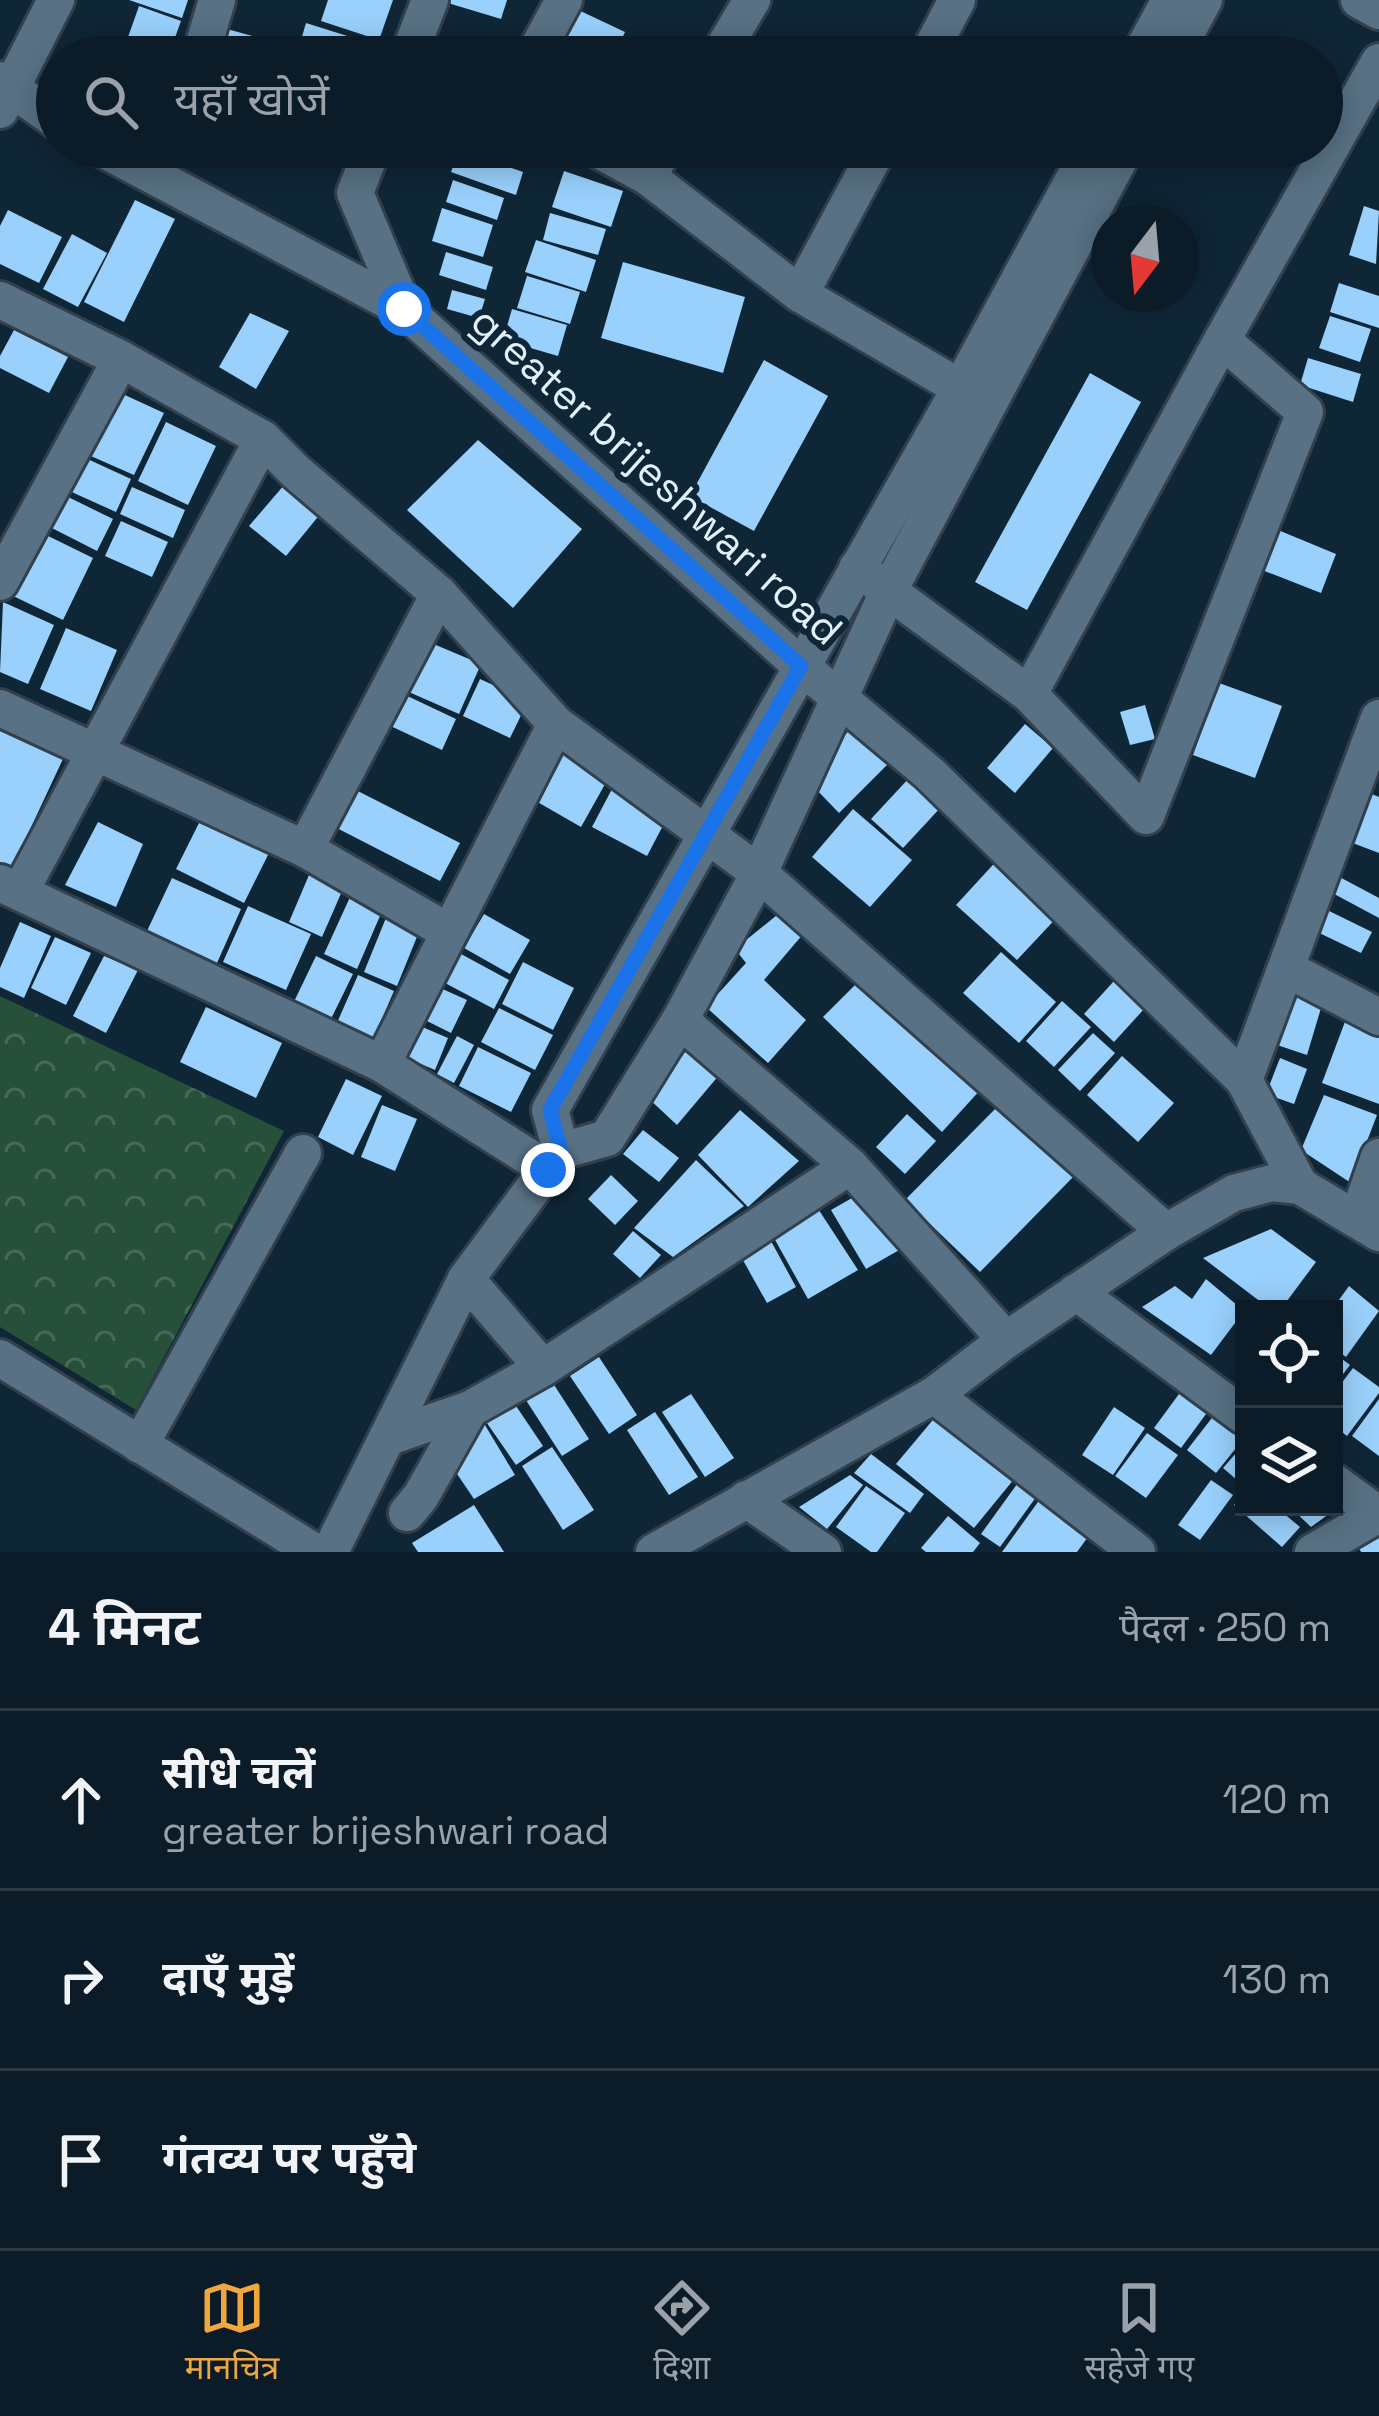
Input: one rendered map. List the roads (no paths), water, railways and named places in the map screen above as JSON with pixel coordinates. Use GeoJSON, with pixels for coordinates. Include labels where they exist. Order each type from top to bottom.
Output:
{"type":"FeatureCollection","features":[{"type":"Feature","properties":{"kind":"street"},"geometry":{"type":"LineString","coordinates":[[36,111],[4,93],[56,0]]}},
{"type":"Feature","properties":{"kind":"street"},"geometry":{"type":"LineString","coordinates":[[206,36],[217,0]]}},
{"type":"Feature","properties":{"kind":"street"},"geometry":{"type":"LineString","coordinates":[[416,36],[430,0]]}},
{"type":"Feature","properties":{"kind":"street"},"geometry":{"type":"LineString","coordinates":[[544,36],[564,0]]}},
{"type":"Feature","properties":{"kind":"street"},"geometry":{"type":"LineString","coordinates":[[731,36],[752,0]]}},
{"type":"Feature","properties":{"kind":"street"},"geometry":{"type":"LineString","coordinates":[[938,36],[957,0]]}},
{"type":"Feature","properties":{"kind":"street"},"geometry":{"type":"LineString","coordinates":[[1150,36],[1170,0]]}},
{"type":"Feature","properties":{"kind":"street"},"geometry":{"type":"LineString","coordinates":[[1185,36],[1204,0]]}},
{"type":"Feature","properties":{"kind":"street"},"geometry":{"type":"LineString","coordinates":[[1359,0],[1379,10]]}},
{"type":"Feature","properties":{"kind":"street"},"geometry":{"type":"LineString","coordinates":[[1343,126],[1379,62]]}},
{"type":"Feature","properties":{"kind":"street","name":"greater brijeshwari road"},"geometry":{"type":"LineString","coordinates":[[175,168],[404,309],[801,666],[929,773],[1244,1080],[1300,1186]]}},
{"type":"Feature","properties":{"kind":"street"},"geometry":{"type":"LineString","coordinates":[[365,168],[356,193],[404,309]]}},
{"type":"Feature","properties":{"kind":"street"},"geometry":{"type":"LineString","coordinates":[[664,168],[800,294],[975,396]]}},
{"type":"Feature","properties":{"kind":"street"},"geometry":{"type":"LineString","coordinates":[[800,294],[868,168]]}},
{"type":"Feature","properties":{"kind":"street"},"geometry":{"type":"LineString","coordinates":[[330,1552],[466,1279],[555,1161],[607,1138],[680,1020],[759,873],[1081,168]]}},
{"type":"Feature","properties":{"kind":"street"},"geometry":{"type":"LineString","coordinates":[[555,1161],[550,1110],[857,568],[975,396],[1113,168]]}},
{"type":"Feature","properties":{"kind":"street"},"geometry":{"type":"LineString","coordinates":[[1029,694],[1319,168]]}},
{"type":"Feature","properties":{"kind":"street"},"geometry":{"type":"LineString","coordinates":[[0,300],[121,359],[263,439],[439,595],[556,724],[759,873],[1166,1232]]}},
{"type":"Feature","properties":{"kind":"street"},"geometry":{"type":"LineString","coordinates":[[857,568],[1029,694],[1146,816],[1305,412],[1222,340]]}},
{"type":"Feature","properties":{"kind":"street"},"geometry":{"type":"LineString","coordinates":[[0,582],[121,359]]}},
{"type":"Feature","properties":{"kind":"street"},"geometry":{"type":"LineString","coordinates":[[263,439],[94,753],[10,888],[382,1064],[555,1161]]}},
{"type":"Feature","properties":{"kind":"street"},"geometry":{"type":"LineString","coordinates":[[305,849],[439,595]]}},
{"type":"Feature","properties":{"kind":"street"},"geometry":{"type":"LineString","coordinates":[[0,708],[305,849],[449,932]]}},
{"type":"Feature","properties":{"kind":"street"},"geometry":{"type":"LineString","coordinates":[[1244,1080],[1379,718]]}},
{"type":"Feature","properties":{"kind":"street"},"geometry":{"type":"LineString","coordinates":[[382,1064],[556,724]]}},
{"type":"Feature","properties":{"kind":"street"},"geometry":{"type":"LineString","coordinates":[[1287,969],[1379,1017]]}},
{"type":"Feature","properties":{"kind":"street"},"geometry":{"type":"LineString","coordinates":[[680,1020],[850,1166],[1006,1340]]}},
{"type":"Feature","properties":{"kind":"street"},"geometry":{"type":"LineString","coordinates":[[140,1445],[303,1153]]}},
{"type":"Feature","properties":{"kind":"street"},"geometry":{"type":"LineString","coordinates":[[654,1552],[934,1395],[1076,1292],[1234,1193],[1272,1183],[1300,1186],[1368,1225],[1379,1157]]}},
{"type":"Feature","properties":{"kind":"street"},"geometry":{"type":"LineString","coordinates":[[389,1436],[470,1409],[543,1368],[850,1166]]}},
{"type":"Feature","properties":{"kind":"street"},"geometry":{"type":"LineString","coordinates":[[466,1279],[543,1368]]}},
{"type":"Feature","properties":{"kind":"street"},"geometry":{"type":"LineString","coordinates":[[1076,1292],[1235,1409]]}},
{"type":"Feature","properties":{"kind":"street"},"geometry":{"type":"LineString","coordinates":[[0,1358],[315,1552]]}},
{"type":"Feature","properties":{"kind":"street"},"geometry":{"type":"LineString","coordinates":[[934,1395],[1137,1552]]}},
{"type":"Feature","properties":{"kind":"street"},"geometry":{"type":"LineString","coordinates":[[407,1513],[422,1496],[470,1409]]}},
{"type":"Feature","properties":{"kind":"street"},"geometry":{"type":"LineString","coordinates":[[1313,1552],[1378,1514],[1343,1489]]}},
{"type":"Feature","properties":{"kind":"street"},"geometry":{"type":"LineString","coordinates":[[746,1499],[823,1552]]}}]}
